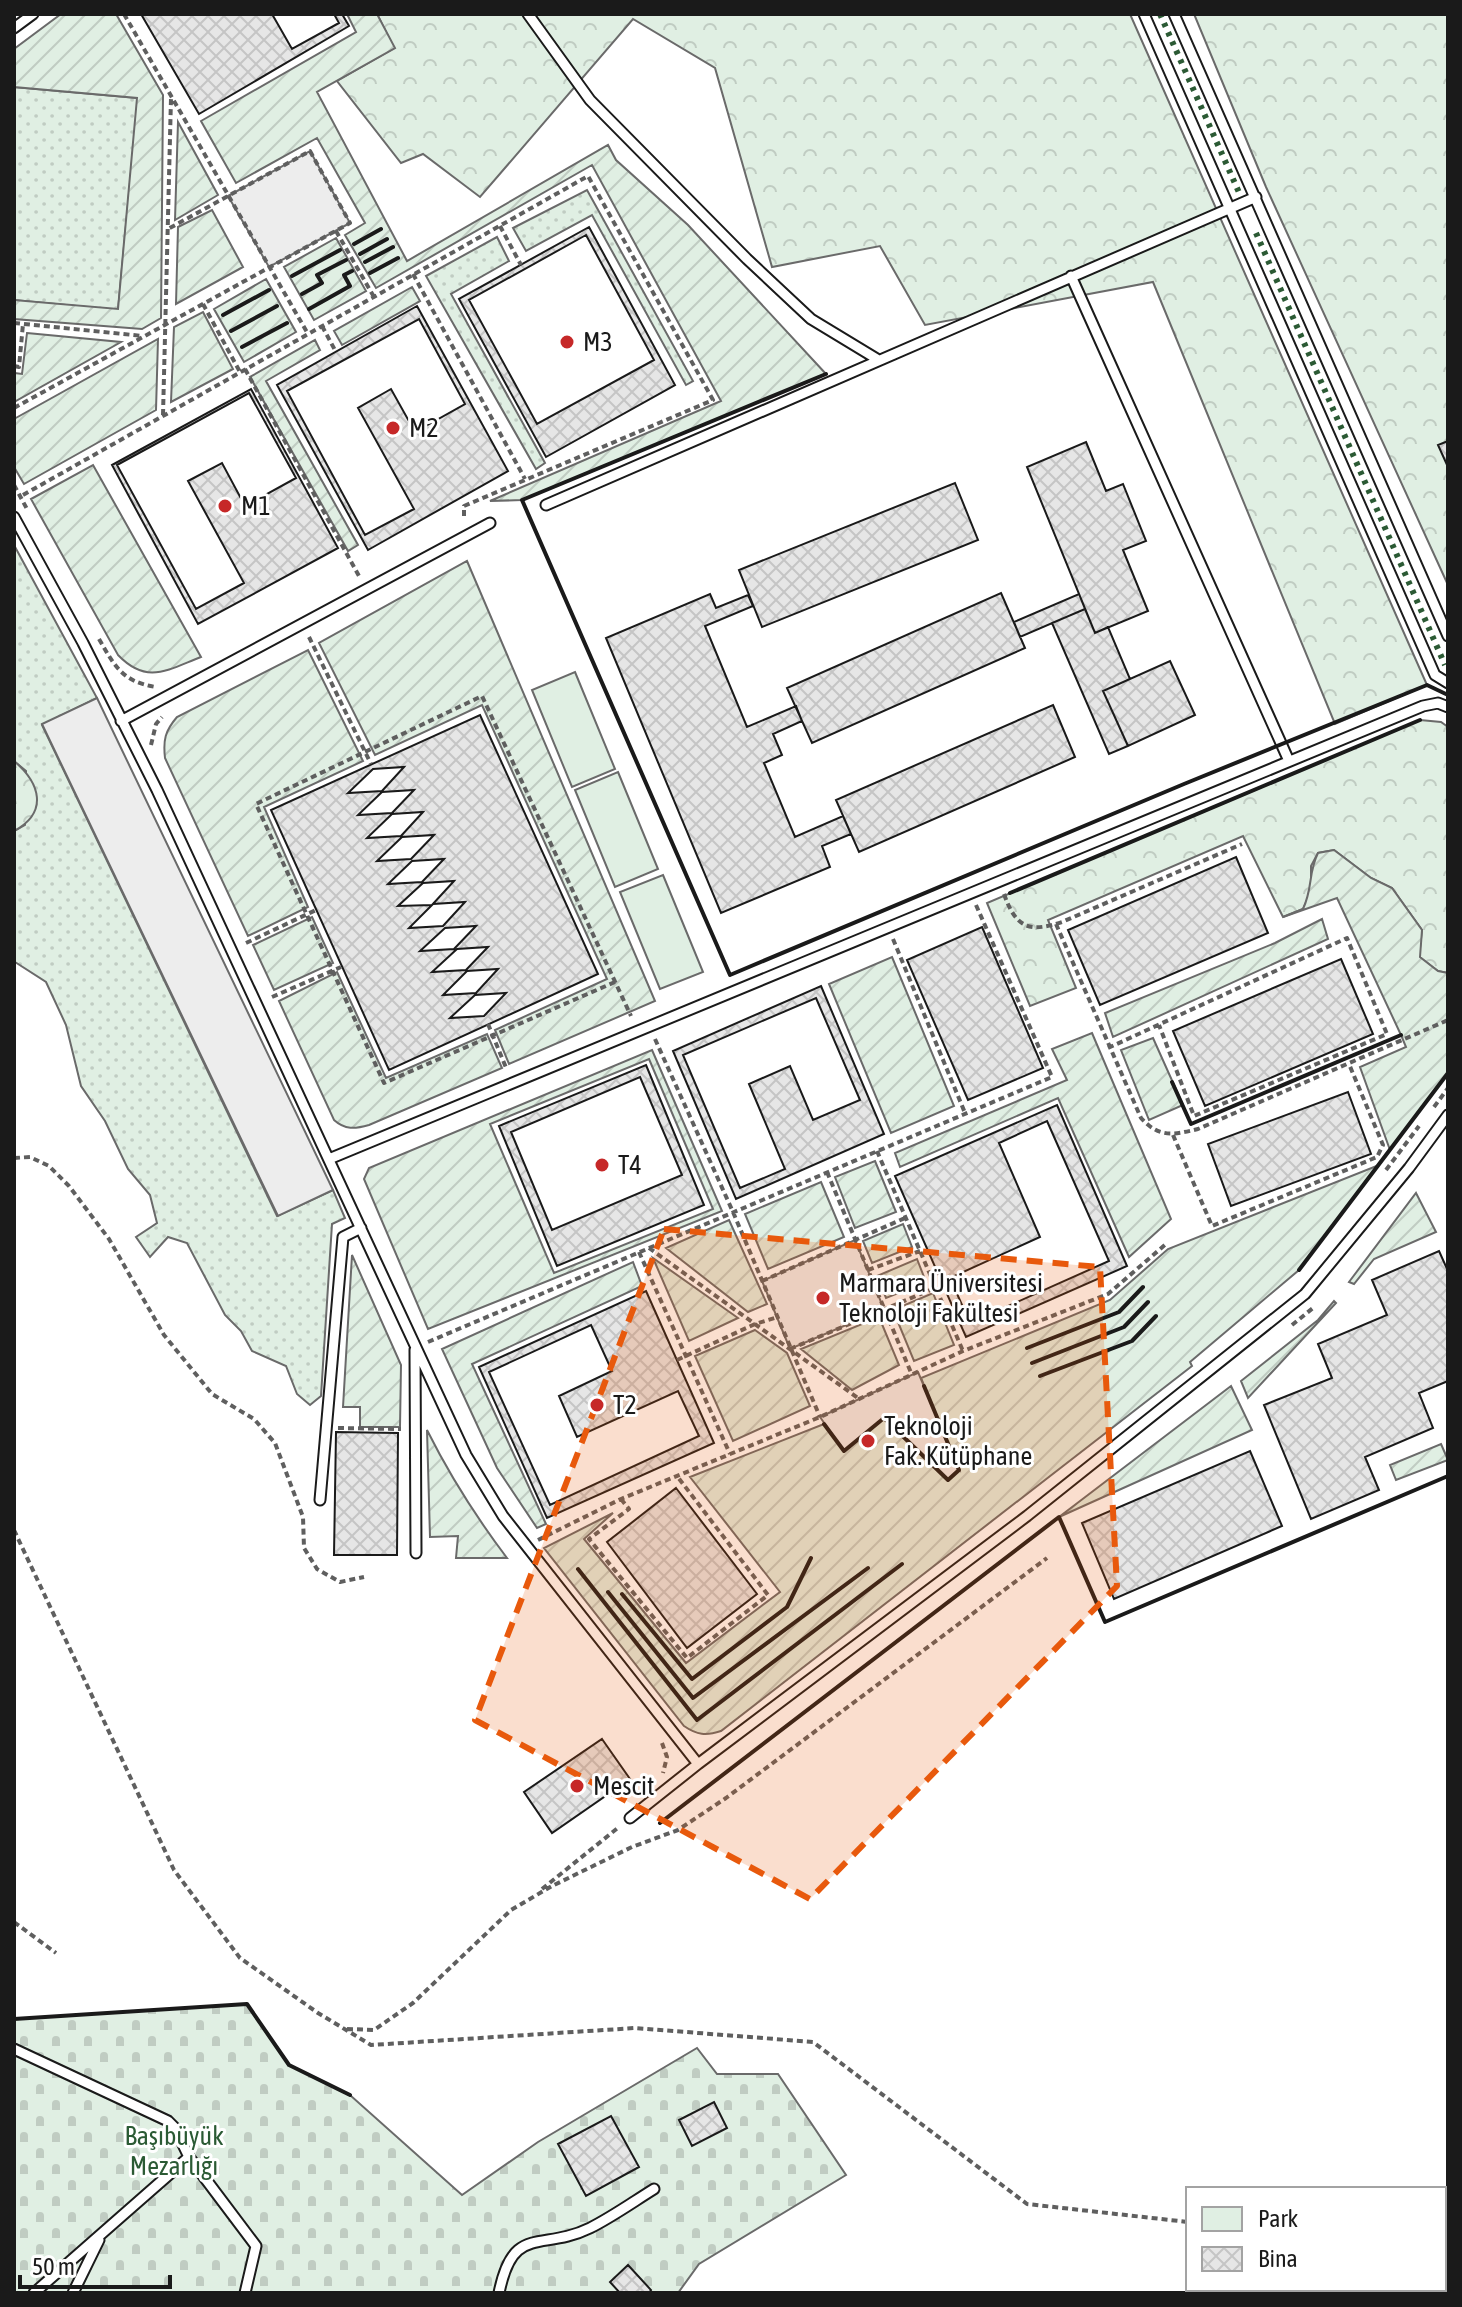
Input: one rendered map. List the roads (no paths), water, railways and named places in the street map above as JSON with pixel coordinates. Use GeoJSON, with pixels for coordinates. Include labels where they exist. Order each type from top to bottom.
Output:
{"type":"FeatureCollection","features":[{"type":"Feature","properties":{"kind":"lane"},"geometry":{"type":"LineString","coordinates":[[14,28],[33,14]]}},
{"type":"Feature","properties":{"kind":"lane"},"geometry":{"type":"LineString","coordinates":[[528,14],[590,100],[747,259],[811,319],[877,359]]}},
{"type":"Feature","properties":{"kind":"lane"},"geometry":{"type":"LineString","coordinates":[[1144,14],[1435,675],[1448,683]]}},
{"type":"Feature","properties":{"kind":"lane"},"geometry":{"type":"LineString","coordinates":[[1174,14],[1448,636]]}},
{"type":"Feature","properties":{"kind":"lane"},"geometry":{"type":"LineString","coordinates":[[546,505],[1256,197]]}},
{"type":"Feature","properties":{"kind":"lane"},"geometry":{"type":"LineString","coordinates":[[1071,276],[1289,761]]}},
{"type":"Feature","properties":{"kind":"lane"},"geometry":{"type":"LineString","coordinates":[[14,517],[83,643],[157,790],[361,1228],[422,1343],[483,1486],[526,1546],[698,1764]]}},
{"type":"Feature","properties":{"kind":"lane"},"geometry":{"type":"LineString","coordinates":[[121,721],[490,523]]}},
{"type":"Feature","properties":{"kind":"lane"},"geometry":{"type":"LineString","coordinates":[[329,1159],[1423,706],[1438,703],[1448,707]]}},
{"type":"Feature","properties":{"kind":"lane"},"geometry":{"type":"LineString","coordinates":[[630,1818],[1027,1516],[1305,1294],[1448,1115]]}},
{"type":"Feature","properties":{"kind":"lane"},"geometry":{"type":"LineString","coordinates":[[320,1500],[343,1237],[361,1228]]}},
{"type":"Feature","properties":{"kind":"lane"},"geometry":{"type":"LineString","coordinates":[[416,1553],[415,1429],[422,1343]]}},
{"type":"Feature","properties":{"kind":"lane"},"geometry":{"type":"LineString","coordinates":[[14,2049],[168,2121],[175,2128],[189,2157],[256,2246],[245,2293]]}},
{"type":"Feature","properties":{"kind":"lane"},"geometry":{"type":"LineString","coordinates":[[34,2293],[189,2157]]}},
{"type":"Feature","properties":{"kind":"lane"},"geometry":{"type":"LineString","coordinates":[[499,2293],[504,2269],[513,2254],[528,2242],[556,2240],[589,2229],[654,2189]]}},
{"type":"Feature","properties":{"kind":"lane"},"geometry":{"type":"LineString","coordinates":[[73,2293],[100,2237]]}},
{"type":"Feature","properties":{"kind":"place","name":"M3"},"geometry":{"type":"Point","coordinates":[567,342]}},
{"type":"Feature","properties":{"kind":"place","name":"M2"},"geometry":{"type":"Point","coordinates":[393,428]}},
{"type":"Feature","properties":{"kind":"place","name":"M1"},"geometry":{"type":"Point","coordinates":[225,506]}},
{"type":"Feature","properties":{"kind":"place","name":"T4"},"geometry":{"type":"Point","coordinates":[602,1165]}},
{"type":"Feature","properties":{"kind":"place","name":"Marmara Üniversitesi Teknoloji Fakültesi"},"geometry":{"type":"Point","coordinates":[823,1298]}},
{"type":"Feature","properties":{"kind":"place","name":"T2"},"geometry":{"type":"Point","coordinates":[597,1405]}},
{"type":"Feature","properties":{"kind":"place","name":"Teknoloji Fak. Kütüphane"},"geometry":{"type":"Point","coordinates":[868,1441]}},
{"type":"Feature","properties":{"kind":"place","name":"Mescit"},"geometry":{"type":"Point","coordinates":[577,1786]}},
{"type":"Feature","properties":{"kind":"park label","name":"Başıbüyük Mezarlığı"},"geometry":{"type":"Point","coordinates":[174,2151]}}]}
